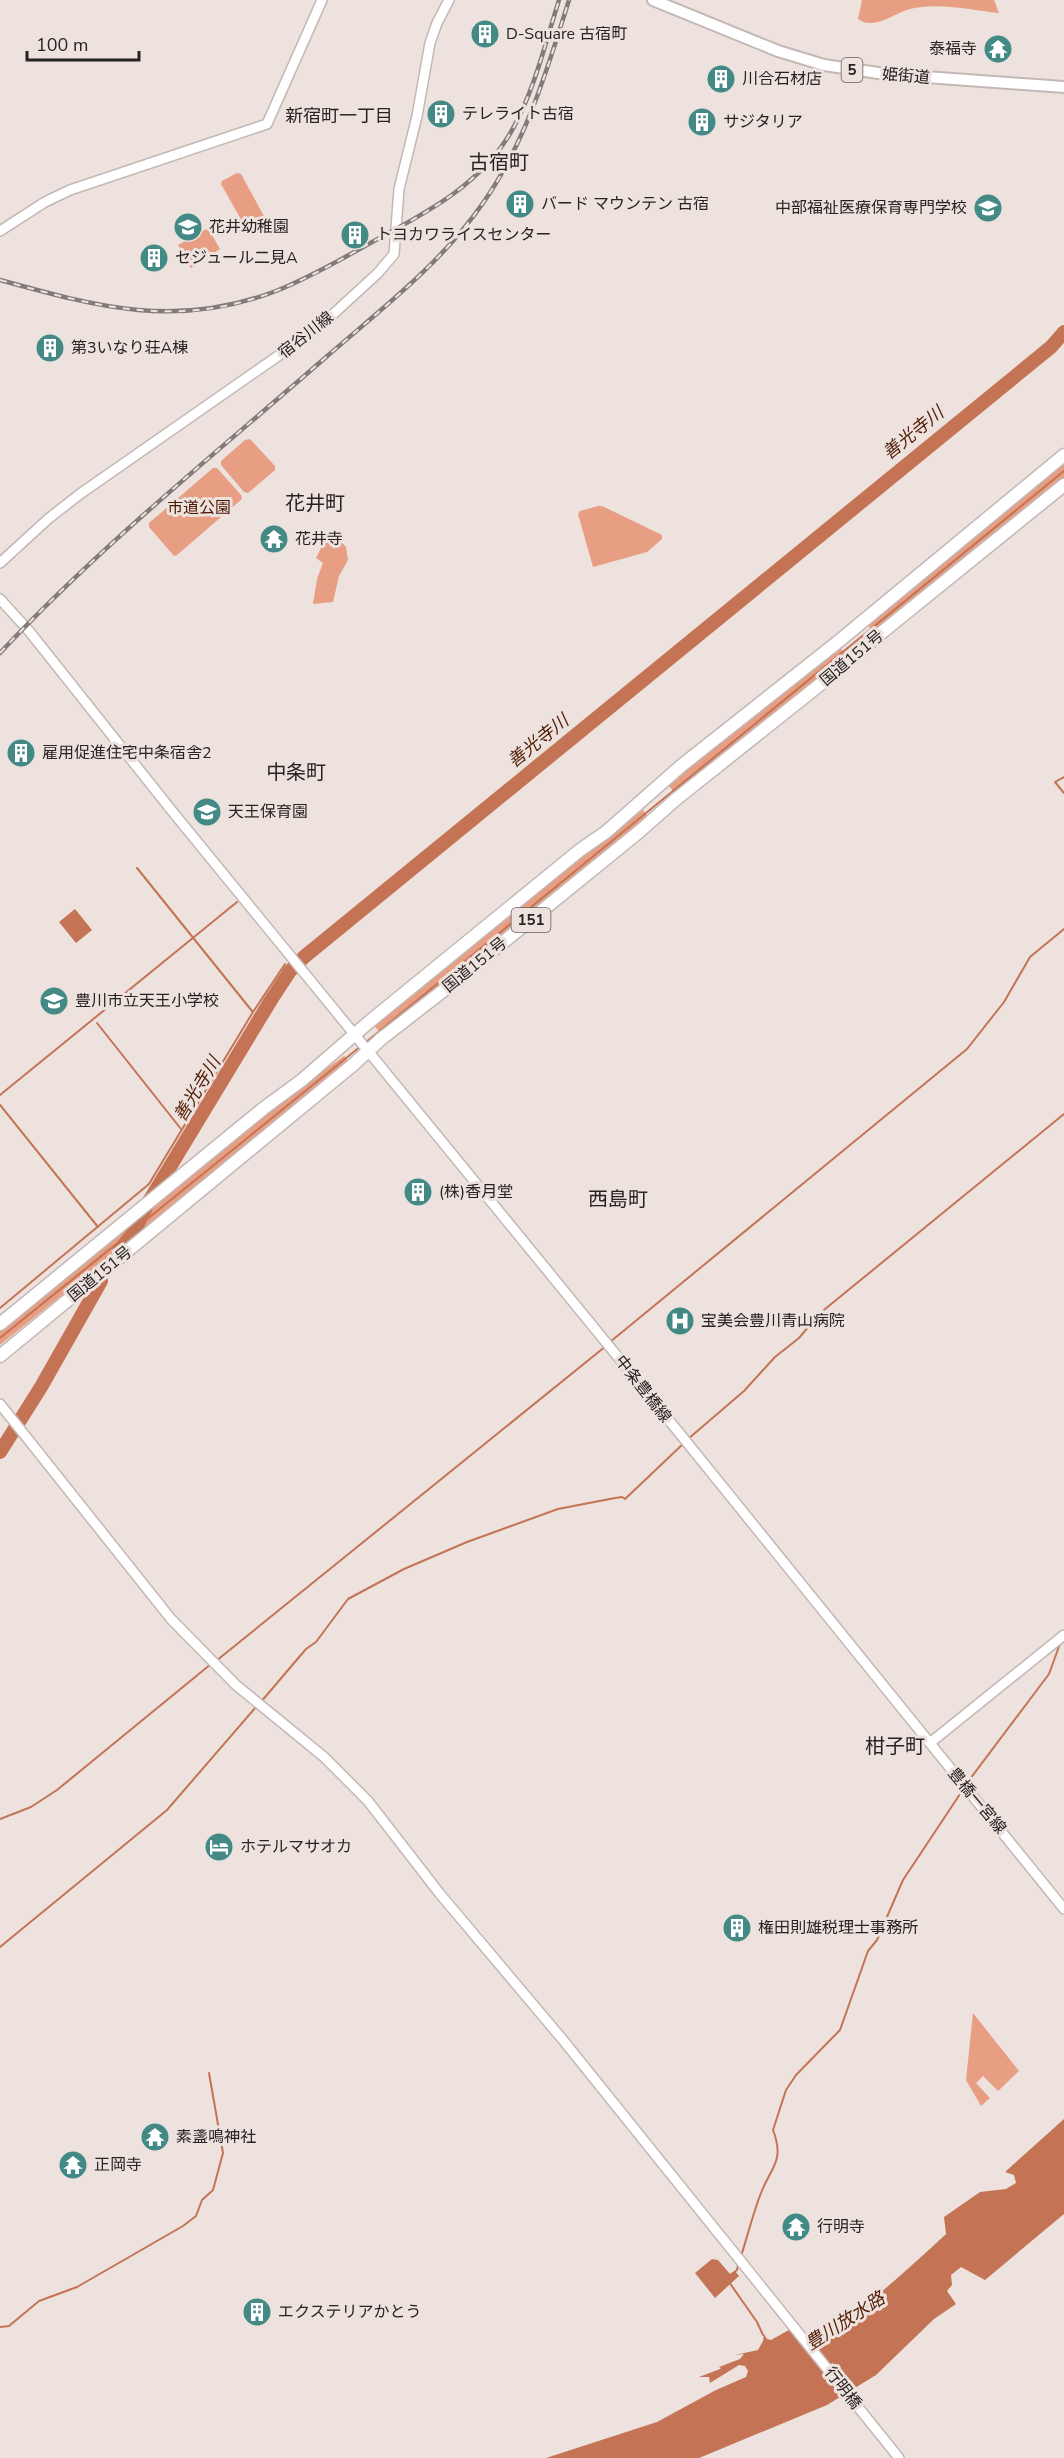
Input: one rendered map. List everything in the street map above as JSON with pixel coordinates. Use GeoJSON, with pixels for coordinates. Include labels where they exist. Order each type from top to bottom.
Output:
{"type":"FeatureCollection","features":[{"type":"Feature","properties":{"kind":"highway","name":"国道151号"},"geometry":{"type":"LineString","coordinates":[[0,1356],[362,1044],[369,1022],[580,850],[606,832],[681,766],[839,641],[1064,454]]}},
{"type":"Feature","properties":{"kind":"highway","name":"国道151号"},"geometry":{"type":"LineString","coordinates":[[0,1324],[362,1044],[381,1039],[448,987],[1064,485]]}},
{"type":"Feature","properties":{"kind":"main road","name":"姫街道"},"geometry":{"type":"LineString","coordinates":[[652,0],[778,51],[824,65],[885,74],[1064,87]]}},
{"type":"Feature","properties":{"kind":"street"},"geometry":{"type":"LineString","coordinates":[[0,231],[45,202],[70,190],[267,124],[322,0]]}},
{"type":"Feature","properties":{"kind":"street","name":"宿谷川線"},"geometry":{"type":"LineString","coordinates":[[0,563],[72,500],[318,328],[378,273],[394,254],[399,189],[417,116],[430,43],[449,0]]}},
{"type":"Feature","properties":{"kind":"street","name":"中条豊橋線"},"geometry":{"type":"LineString","coordinates":[[0,599],[29,631],[930,1743]]}},
{"type":"Feature","properties":{"kind":"street","name":"行明橋"},"geometry":{"type":"LineString","coordinates":[[0,1404],[171,1619],[213,1663],[324,1757],[368,1801],[440,1894],[563,2040],[899,2458]]}},
{"type":"Feature","properties":{"kind":"street"},"geometry":{"type":"LineString","coordinates":[[930,1743],[1062,1636]]}},
{"type":"Feature","properties":{"kind":"street","name":"豊橋一宮線"},"geometry":{"type":"LineString","coordinates":[[930,1743],[1064,1909]]}},
{"type":"Feature","properties":{"kind":"green space"},"geometry":{"type":"Polygon","coordinates":[[[862,0],[994,0],[999,13],[931,6],[910,9],[871,23],[858,19],[862,0]]]}},
{"type":"Feature","properties":{"kind":"green space"},"geometry":{"type":"Polygon","coordinates":[[[237,173],[241,174],[265,218],[264,222],[251,230],[247,230],[221,184],[222,181],[237,173]]]}},
{"type":"Feature","properties":{"kind":"green space"},"geometry":{"type":"Polygon","coordinates":[[[208,228],[220,249],[191,268],[178,245],[208,228]]]}},
{"type":"Feature","properties":{"kind":"green space"},"geometry":{"type":"Polygon","coordinates":[[[250,439],[275,466],[275,470],[248,493],[244,492],[221,465],[221,461],[245,440],[250,439]]]}},
{"type":"Feature","properties":{"kind":"green space"},"geometry":{"type":"Polygon","coordinates":[[[1064,461],[1064,479],[873,632],[866,623],[1064,461]]]}},
{"type":"Feature","properties":{"kind":"green space","name":"市道公園"},"geometry":{"type":"Polygon","coordinates":[[[213,468],[217,468],[242,499],[174,556],[149,527],[149,523],[213,468]]]}},
{"type":"Feature","properties":{"kind":"green space"},"geometry":{"type":"Polygon","coordinates":[[[598,506],[662,535],[662,539],[647,552],[593,567],[578,514],[580,511],[598,506]]]}},
{"type":"Feature","properties":{"kind":"green space"},"geometry":{"type":"Polygon","coordinates":[[[330,530],[346,547],[348,560],[339,576],[333,602],[313,604],[317,579],[323,563],[316,558],[330,530]]]}},
{"type":"Feature","properties":{"kind":"green space"},"geometry":{"type":"Polygon","coordinates":[[[840,648],[847,655],[738,746],[675,793],[668,785],[777,695],[840,648]]]}},
{"type":"Feature","properties":{"kind":"green space"},"geometry":{"type":"Polygon","coordinates":[[[643,810],[649,818],[452,979],[411,1005],[379,1031],[373,1025],[571,863],[643,810]]]}},
{"type":"Feature","properties":{"kind":"green space"},"geometry":{"type":"Polygon","coordinates":[[[344,1056],[350,1063],[0,1345],[0,1328],[269,1110],[344,1056]]]}},
{"type":"Feature","properties":{"kind":"green space"},"geometry":{"type":"Polygon","coordinates":[[[973,2013],[1019,2071],[998,2091],[983,2076],[976,2083],[990,2098],[981,2106],[966,2080],[973,2013]]]}},
{"type":"Feature","properties":{"kind":"water"},"geometry":{"type":"Polygon","coordinates":[[[75,909],[92,930],[76,943],[59,922],[75,909]]]}},
{"type":"Feature","properties":{"kind":"water","name":"豊川放水路"},"geometry":{"type":"Polygon","coordinates":[[[1064,2119],[1064,2214],[985,2280],[961,2267],[951,2275],[952,2285],[947,2291],[956,2304],[934,2319],[876,2375],[827,2405],[699,2458],[546,2458],[657,2422],[716,2390],[746,2377],[748,2371],[745,2366],[739,2365],[710,2383],[709,2377],[699,2377],[740,2359],[744,2354],[735,2355],[758,2350],[764,2334],[767,2339],[771,2340],[796,2326],[813,2343],[865,2305],[946,2234],[944,2217],[980,2192],[1006,2189],[1016,2183],[1014,2175],[1005,2172],[1064,2119]]]}},
{"type":"Feature","properties":{"kind":"water"},"geometry":{"type":"Polygon","coordinates":[[[712,2259],[718,2260],[730,2274],[735,2271],[739,2276],[715,2298],[695,2273],[712,2259]]]}},
{"type":"Feature","properties":{"kind":"waterway","name":"善光寺川"},"geometry":{"type":"LineString","coordinates":[[119,1251],[134,1232],[148,1203],[271,1000],[290,971],[304,957],[1051,347],[1064,332]]}},
{"type":"Feature","properties":{"kind":"waterway"},"geometry":{"type":"LineString","coordinates":[[365,1043],[1064,471]]}},
{"type":"Feature","properties":{"kind":"waterway"},"geometry":{"type":"LineString","coordinates":[[1064,777],[1055,782],[1064,793]]}},
{"type":"Feature","properties":{"kind":"waterway"},"geometry":{"type":"LineString","coordinates":[[137,868],[252,1011]]}},
{"type":"Feature","properties":{"kind":"waterway"},"geometry":{"type":"LineString","coordinates":[[0,1095],[237,902]]}},
{"type":"Feature","properties":{"kind":"waterway"},"geometry":{"type":"LineString","coordinates":[[610,1342],[967,1049],[1004,1002],[1030,957],[1064,929]]}},
{"type":"Feature","properties":{"kind":"waterway"},"geometry":{"type":"LineString","coordinates":[[0,1308],[149,1184],[253,1012],[285,964]]}},
{"type":"Feature","properties":{"kind":"waterway"},"geometry":{"type":"LineString","coordinates":[[97,1023],[181,1129]]}},
{"type":"Feature","properties":{"kind":"waterway"},"geometry":{"type":"LineString","coordinates":[[0,1338],[361,1046]]}},
{"type":"Feature","properties":{"kind":"waterway"},"geometry":{"type":"LineString","coordinates":[[0,1105],[98,1227]]}},
{"type":"Feature","properties":{"kind":"waterway"},"geometry":{"type":"LineString","coordinates":[[688,1439],[744,1391],[775,1357],[799,1338],[819,1314],[1064,1114]]}},
{"type":"Feature","properties":{"kind":"waterway","name":"善光寺川"},"geometry":{"type":"LineString","coordinates":[[0,1452],[41,1387],[101,1281]]}},
{"type":"Feature","properties":{"kind":"waterway"},"geometry":{"type":"LineString","coordinates":[[216,1661],[606,1346]]}},
{"type":"Feature","properties":{"kind":"waterway"},"geometry":{"type":"LineString","coordinates":[[260,1703],[306,1649],[316,1642],[348,1599],[404,1569],[467,1542],[558,1509],[615,1498],[625,1499],[684,1443]]}},
{"type":"Feature","properties":{"kind":"waterway"},"geometry":{"type":"LineString","coordinates":[[967,1783],[1049,1674],[1061,1641]]}},
{"type":"Feature","properties":{"kind":"waterway"},"geometry":{"type":"LineString","coordinates":[[0,1819],[31,1807],[57,1790],[211,1664]]}},
{"type":"Feature","properties":{"kind":"waterway"},"geometry":{"type":"LineString","coordinates":[[0,1947],[167,1810],[256,1707]]}},
{"type":"Feature","properties":{"kind":"waterway"},"geometry":{"type":"LineString","coordinates":[[741,2256],[758,2201],[777,2157],[778,2149],[773,2130],[786,2090],[796,2075],[840,2030],[868,1951],[877,1940],[903,1880],[964,1788]]}},
{"type":"Feature","properties":{"kind":"waterway"},"geometry":{"type":"LineString","coordinates":[[0,2327],[9,2326],[39,2301],[77,2287],[183,2226],[196,2216],[202,2200],[213,2190],[223,2153],[209,2073]]}},
{"type":"Feature","properties":{"kind":"waterway"},"geometry":{"type":"LineString","coordinates":[[729,2276],[737,2270],[738,2265]]}},
{"type":"Feature","properties":{"kind":"waterway"},"geometry":{"type":"LineString","coordinates":[[729,2282],[757,2322],[763,2335]]}},
{"type":"Feature","properties":{"kind":"railway"},"geometry":{"type":"LineString","coordinates":[[0,280],[104,305],[138,310],[171,311],[205,309],[240,303],[276,291],[318,272],[438,204],[486,166],[499,150],[519,117],[538,68],[559,0]]}},
{"type":"Feature","properties":{"kind":"railway"},"geometry":{"type":"LineString","coordinates":[[0,653],[118,538],[388,304],[448,246],[483,203],[511,155],[534,105],[569,0]]}},
{"type":"Feature","properties":{"kind":"place","name":"D-Square 古宿町"},"geometry":{"type":"Point","coordinates":[485,34]}},
{"type":"Feature","properties":{"kind":"place","name":"泰福寺"},"geometry":{"type":"Point","coordinates":[998,49]}},
{"type":"Feature","properties":{"kind":"place","name":"川合石材店"},"geometry":{"type":"Point","coordinates":[721,79]}},
{"type":"Feature","properties":{"kind":"place","name":"テレライト古宿"},"geometry":{"type":"Point","coordinates":[441,114]}},
{"type":"Feature","properties":{"kind":"place","name":"サジタリア"},"geometry":{"type":"Point","coordinates":[702,122]}},
{"type":"Feature","properties":{"kind":"place","name":"バード マウンテン 古宿"},"geometry":{"type":"Point","coordinates":[520,204]}},
{"type":"Feature","properties":{"kind":"place","name":"中部福祉医療保育専門学校"},"geometry":{"type":"Point","coordinates":[988,208]}},
{"type":"Feature","properties":{"kind":"place","name":"花井幼稚園"},"geometry":{"type":"Point","coordinates":[188,227]}},
{"type":"Feature","properties":{"kind":"place","name":"トヨカワライスセンター"},"geometry":{"type":"Point","coordinates":[355,235]}},
{"type":"Feature","properties":{"kind":"place","name":"セジュール二見A"},"geometry":{"type":"Point","coordinates":[154,258]}},
{"type":"Feature","properties":{"kind":"place","name":"第3いなり荘A棟"},"geometry":{"type":"Point","coordinates":[50,348]}},
{"type":"Feature","properties":{"kind":"place","name":"花井寺"},"geometry":{"type":"Point","coordinates":[274,539]}},
{"type":"Feature","properties":{"kind":"place","name":"雇用促進住宅中条宿舎2"},"geometry":{"type":"Point","coordinates":[21,753]}},
{"type":"Feature","properties":{"kind":"place","name":"天王保育園"},"geometry":{"type":"Point","coordinates":[207,812]}},
{"type":"Feature","properties":{"kind":"place","name":"豊川市立天王小学校"},"geometry":{"type":"Point","coordinates":[54,1001]}},
{"type":"Feature","properties":{"kind":"place","name":"(株)香月堂"},"geometry":{"type":"Point","coordinates":[418,1192]}},
{"type":"Feature","properties":{"kind":"place","name":"宝美会豊川青山病院"},"geometry":{"type":"Point","coordinates":[680,1321]}},
{"type":"Feature","properties":{"kind":"place","name":"ホテルマサオカ"},"geometry":{"type":"Point","coordinates":[219,1847]}},
{"type":"Feature","properties":{"kind":"place","name":"権田則雄税理士事務所"},"geometry":{"type":"Point","coordinates":[737,1928]}},
{"type":"Feature","properties":{"kind":"place","name":"素盞鳴神社"},"geometry":{"type":"Point","coordinates":[155,2137]}},
{"type":"Feature","properties":{"kind":"place","name":"正岡寺"},"geometry":{"type":"Point","coordinates":[73,2165]}},
{"type":"Feature","properties":{"kind":"place","name":"行明寺"},"geometry":{"type":"Point","coordinates":[796,2227]}},
{"type":"Feature","properties":{"kind":"place","name":"エクステリアかとう"},"geometry":{"type":"Point","coordinates":[257,2312]}},
{"type":"Feature","properties":{"kind":"district","name":"新宿町一丁目"},"geometry":{"type":"Point","coordinates":[339,116]}},
{"type":"Feature","properties":{"kind":"district","name":"古宿町"},"geometry":{"type":"Point","coordinates":[499,162]}},
{"type":"Feature","properties":{"kind":"district","name":"花井町"},"geometry":{"type":"Point","coordinates":[315,503]}},
{"type":"Feature","properties":{"kind":"district","name":"中条町"},"geometry":{"type":"Point","coordinates":[296,772]}},
{"type":"Feature","properties":{"kind":"district","name":"西島町"},"geometry":{"type":"Point","coordinates":[618,1199]}},
{"type":"Feature","properties":{"kind":"district","name":"柑子町"},"geometry":{"type":"Point","coordinates":[895,1746]}}]}
